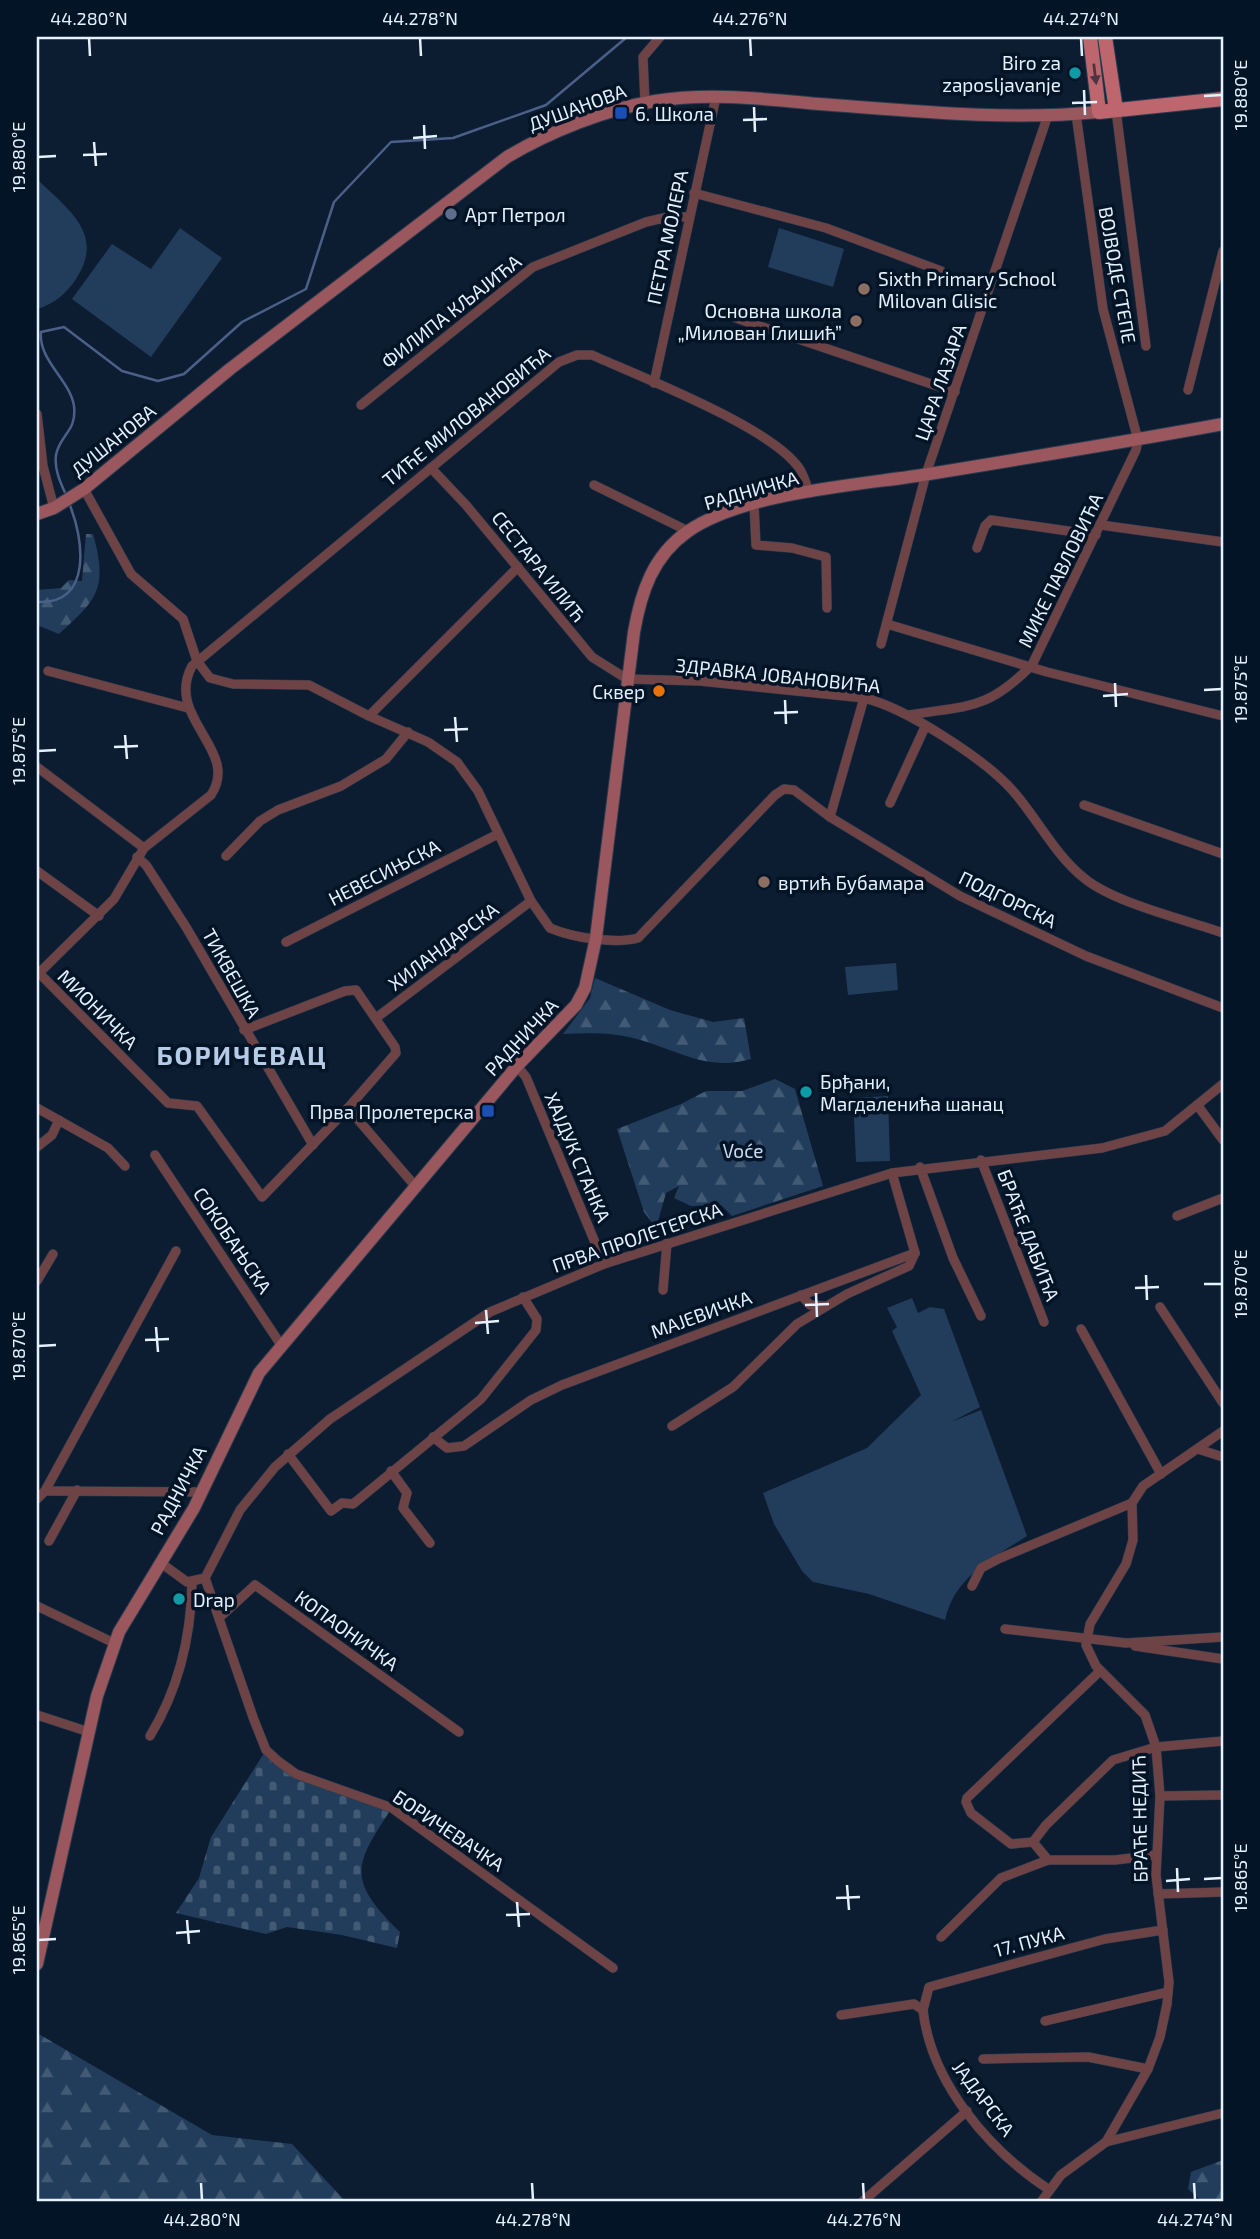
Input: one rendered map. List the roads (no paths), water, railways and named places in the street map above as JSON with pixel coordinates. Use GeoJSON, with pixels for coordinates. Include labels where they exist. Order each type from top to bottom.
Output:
{"type":"FeatureCollection","features":[{"type":"Feature","properties":{"kind":"main road"},"geometry":{"type":"LineString","coordinates":[[1090,37],[1099,112]]}},
{"type":"Feature","properties":{"kind":"main road"},"geometry":{"type":"LineString","coordinates":[[1105,37],[1116,110]]}},
{"type":"Feature","properties":{"kind":"main road","name":"ДУШАНОВА"},"geometry":{"type":"LineString","coordinates":[[1099,112],[1223,99]]}},
{"type":"Feature","properties":{"kind":"street"},"geometry":{"type":"LineString","coordinates":[[645,103],[643,57],[660,37]]}},
{"type":"Feature","properties":{"kind":"street","name":"ДУШАНОВА"},"geometry":{"type":"LineString","coordinates":[[37,514],[68,499],[230,369],[507,157],[558,131],[645,103],[716,97],[996,118],[1099,112]]}},
{"type":"Feature","properties":{"kind":"street","name":"ПЕТРА МОЛЕРА"},"geometry":{"type":"LineString","coordinates":[[654,383],[716,97]]}},
{"type":"Feature","properties":{"kind":"street","name":"ВОЈВОДЕ СТЕПЕ"},"geometry":{"type":"LineString","coordinates":[[1116,110],[1146,346]]}},
{"type":"Feature","properties":{"kind":"street","name":"ВОЈВОДЕ СТЕПЕ"},"geometry":{"type":"LineString","coordinates":[[1076,114],[1103,309],[1138,440]]}},
{"type":"Feature","properties":{"kind":"street","name":"ЦАРА ЛАЗАРА"},"geometry":{"type":"LineString","coordinates":[[881,644],[926,474],[1048,115]]}},
{"type":"Feature","properties":{"kind":"street"},"geometry":{"type":"LineString","coordinates":[[694,193],[826,228],[942,271]]}},
{"type":"Feature","properties":{"kind":"street","name":"ФИЛИПА КЉАЈИЋА"},"geometry":{"type":"LineString","coordinates":[[361,405],[533,267],[646,222],[689,217]]}},
{"type":"Feature","properties":{"kind":"street"},"geometry":{"type":"LineString","coordinates":[[1188,390],[1221,274],[1223,251]]}},
{"type":"Feature","properties":{"kind":"street"},"geometry":{"type":"LineString","coordinates":[[736,318],[955,392]]}},
{"type":"Feature","properties":{"kind":"street","name":"ТИЋЕ МИЛОВАНОВИЋА"},"geometry":{"type":"LineString","coordinates":[[197,661],[565,358],[592,355],[773,443],[799,468],[810,493]]}},
{"type":"Feature","properties":{"kind":"street"},"geometry":{"type":"LineString","coordinates":[[37,414],[43,466],[131,574],[183,619],[197,661],[204,673],[215,681],[309,685],[369,716],[408,732],[457,762],[478,791],[531,901],[550,928],[596,937]]}},
{"type":"Feature","properties":{"kind":"street","name":"РАДНИЧКА"},"geometry":{"type":"LineString","coordinates":[[37,1964],[89,1732],[114,1643],[203,1492],[250,1388],[281,1345],[517,1066],[576,1005],[585,988],[596,937],[636,618],[647,582],[662,556],[688,531],[754,505],[868,481],[1138,440],[1223,424]]}},
{"type":"Feature","properties":{"kind":"street","name":"МИКЕ ПАВЛОВИЋА"},"geometry":{"type":"LineString","coordinates":[[909,715],[977,706],[1010,687],[1032,665],[1133,458],[1138,440]]}},
{"type":"Feature","properties":{"kind":"street","name":"СЕСТАРА ИЛИЋ"},"geometry":{"type":"LineString","coordinates":[[431,468],[592,657],[627,679]]}},
{"type":"Feature","properties":{"kind":"street"},"geometry":{"type":"LineString","coordinates":[[594,485],[688,531]]}},
{"type":"Feature","properties":{"kind":"street"},"geometry":{"type":"LineString","coordinates":[[754,505],[756,545],[792,548],[826,557],[827,608]]}},
{"type":"Feature","properties":{"kind":"street"},"geometry":{"type":"LineString","coordinates":[[977,548],[985,526],[991,520],[1096,535]]}},
{"type":"Feature","properties":{"kind":"street"},"geometry":{"type":"LineString","coordinates":[[1101,525],[1223,542]]}},
{"type":"Feature","properties":{"kind":"street"},"geometry":{"type":"LineString","coordinates":[[369,716],[518,567]]}},
{"type":"Feature","properties":{"kind":"street"},"geometry":{"type":"LineString","coordinates":[[887,624],[1032,665],[1046,672],[1223,716]]}},
{"type":"Feature","properties":{"kind":"street"},"geometry":{"type":"LineString","coordinates":[[38,974],[99,916],[121,890],[144,848],[211,795],[217,787],[218,764],[188,708],[186,681],[197,661]]}},
{"type":"Feature","properties":{"kind":"street"},"geometry":{"type":"LineString","coordinates":[[48,671],[188,708]]}},
{"type":"Feature","properties":{"kind":"street","name":"ЗДРАВКА ЈОВАНОВИЋА"},"geometry":{"type":"LineString","coordinates":[[627,679],[700,681],[864,698],[909,715],[988,769],[1011,789],[1084,878],[1118,896],[1223,933]]}},
{"type":"Feature","properties":{"kind":"street"},"geometry":{"type":"LineString","coordinates":[[831,817],[864,698]]}},
{"type":"Feature","properties":{"kind":"street"},"geometry":{"type":"LineString","coordinates":[[890,803],[925,727]]}},
{"type":"Feature","properties":{"kind":"street"},"geometry":{"type":"LineString","coordinates":[[226,856],[260,821],[278,810],[341,786],[386,759],[408,732]]}},
{"type":"Feature","properties":{"kind":"street"},"geometry":{"type":"LineString","coordinates":[[37,767],[144,848]]}},
{"type":"Feature","properties":{"kind":"street","name":"ПОДГОРСКА"},"geometry":{"type":"LineString","coordinates":[[596,937],[629,940],[638,937],[775,795],[784,789],[794,790],[930,880],[991,912],[1086,956],[1223,1008]]}},
{"type":"Feature","properties":{"kind":"street"},"geometry":{"type":"LineString","coordinates":[[1084,805],[1223,855]]}},
{"type":"Feature","properties":{"kind":"street","name":"НЕВЕСИЊСКА"},"geometry":{"type":"LineString","coordinates":[[286,942],[498,834]]}},
{"type":"Feature","properties":{"kind":"street","name":"ТИКВЕШКА"},"geometry":{"type":"LineString","coordinates":[[137,857],[146,865],[186,927],[313,1145]]}},
{"type":"Feature","properties":{"kind":"street"},"geometry":{"type":"LineString","coordinates":[[37,872],[99,916]]}},
{"type":"Feature","properties":{"kind":"street","name":"ХИЛАНДАРСКА"},"geometry":{"type":"LineString","coordinates":[[376,1018],[531,901]]}},
{"type":"Feature","properties":{"kind":"street","name":"МИОНИЧКА"},"geometry":{"type":"LineString","coordinates":[[38,974],[168,1103],[197,1106],[262,1197],[395,1056],[395,1047],[376,1018]]}},
{"type":"Feature","properties":{"kind":"street"},"geometry":{"type":"LineString","coordinates":[[244,1030],[351,989],[356,990],[376,1018]]}},
{"type":"Feature","properties":{"kind":"street","name":"ХАЈДУК СТАНКА"},"geometry":{"type":"LineString","coordinates":[[517,1066],[526,1077],[604,1264]]}},
{"type":"Feature","properties":{"kind":"street","name":"ПРВА ПРОЛЕТЕРСКА"},"geometry":{"type":"LineString","coordinates":[[205,1578],[246,1502],[263,1479],[288,1454],[330,1419],[468,1324],[523,1297],[604,1264],[892,1173],[920,1167],[1102,1148],[1165,1131],[1223,1084]]}},
{"type":"Feature","properties":{"kind":"street"},"geometry":{"type":"LineString","coordinates":[[1198,1106],[1223,1140]]}},
{"type":"Feature","properties":{"kind":"street"},"geometry":{"type":"LineString","coordinates":[[37,1108],[108,1148],[125,1166]]}},
{"type":"Feature","properties":{"kind":"street"},"geometry":{"type":"LineString","coordinates":[[348,1108],[416,1188]]}},
{"type":"Feature","properties":{"kind":"street"},"geometry":{"type":"LineString","coordinates":[[37,1147],[52,1135],[59,1120]]}},
{"type":"Feature","properties":{"kind":"street","name":"СОКОБАЊСКА"},"geometry":{"type":"LineString","coordinates":[[155,1155],[281,1345]]}},
{"type":"Feature","properties":{"kind":"street","name":"БРАЋЕ ДАБИЋА"},"geometry":{"type":"LineString","coordinates":[[981,1160],[1044,1322]]}},
{"type":"Feature","properties":{"kind":"street"},"geometry":{"type":"LineString","coordinates":[[920,1167],[943,1233],[981,1316]]}},
{"type":"Feature","properties":{"kind":"street"},"geometry":{"type":"LineString","coordinates":[[672,1426],[696,1408],[723,1395],[779,1339],[826,1306],[909,1266],[915,1253],[892,1173]]}},
{"type":"Feature","properties":{"kind":"street"},"geometry":{"type":"LineString","coordinates":[[1177,1216],[1223,1198]]}},
{"type":"Feature","properties":{"kind":"street"},"geometry":{"type":"LineString","coordinates":[[663,1290],[667,1244]]}},
{"type":"Feature","properties":{"kind":"street"},"geometry":{"type":"LineString","coordinates":[[37,1499],[45,1491],[176,1251]]}},
{"type":"Feature","properties":{"kind":"street","name":"МАЈЕВИЧКА"},"geometry":{"type":"LineString","coordinates":[[433,1437],[447,1448],[464,1446],[531,1400],[562,1385],[915,1253]]}},
{"type":"Feature","properties":{"kind":"street"},"geometry":{"type":"LineString","coordinates":[[37,1281],[53,1254]]}},
{"type":"Feature","properties":{"kind":"street"},"geometry":{"type":"LineString","coordinates":[[802,1295],[810,1305],[826,1306]]}},
{"type":"Feature","properties":{"kind":"street"},"geometry":{"type":"LineString","coordinates":[[288,1454],[331,1511],[342,1503],[353,1504],[481,1399],[536,1330],[537,1319],[523,1297]]}},
{"type":"Feature","properties":{"kind":"street"},"geometry":{"type":"LineString","coordinates":[[1160,1307],[1223,1403]]}},
{"type":"Feature","properties":{"kind":"street"},"geometry":{"type":"LineString","coordinates":[[1081,1329],[1161,1474]]}},
{"type":"Feature","properties":{"kind":"street"},"geometry":{"type":"LineString","coordinates":[[1086,1640],[1090,1624],[1118,1580],[1131,1549],[1132,1503],[1143,1486],[1223,1430]]}},
{"type":"Feature","properties":{"kind":"street"},"geometry":{"type":"LineString","coordinates":[[1198,1449],[1223,1457]]}},
{"type":"Feature","properties":{"kind":"street"},"geometry":{"type":"LineString","coordinates":[[391,1471],[407,1493],[403,1508],[430,1543]]}},
{"type":"Feature","properties":{"kind":"street"},"geometry":{"type":"LineString","coordinates":[[49,1541],[77,1490]]}},
{"type":"Feature","properties":{"kind":"street"},"geometry":{"type":"LineString","coordinates":[[45,1491],[203,1492]]}},
{"type":"Feature","properties":{"kind":"street"},"geometry":{"type":"LineString","coordinates":[[972,1586],[981,1568],[998,1559],[1132,1503]]}},
{"type":"Feature","properties":{"kind":"street"},"geometry":{"type":"LineString","coordinates":[[161,1563],[184,1581],[192,1583],[205,1578]]}},
{"type":"Feature","properties":{"kind":"street","name":"БОРИЧЕВАЧКА"},"geometry":{"type":"LineString","coordinates":[[205,1578],[266,1750],[296,1774],[392,1808],[613,1968]]}},
{"type":"Feature","properties":{"kind":"street"},"geometry":{"type":"LineString","coordinates":[[150,1736],[170,1704],[177,1679],[191,1622],[192,1583]]}},
{"type":"Feature","properties":{"kind":"street","name":"КОПАОНИЧКА"},"geometry":{"type":"LineString","coordinates":[[219,1618],[255,1585],[459,1732]]}},
{"type":"Feature","properties":{"kind":"street"},"geometry":{"type":"LineString","coordinates":[[37,1606],[114,1643]]}},
{"type":"Feature","properties":{"kind":"street"},"geometry":{"type":"LineString","coordinates":[[1005,1629],[1126,1643],[1223,1659]]}},
{"type":"Feature","properties":{"kind":"street"},"geometry":{"type":"LineString","coordinates":[[1126,1643],[1223,1637]]}},
{"type":"Feature","properties":{"kind":"street","name":"БРАЋЕ НЕДИЋ"},"geometry":{"type":"LineString","coordinates":[[1041,2202],[1048,2189],[1074,2164],[1106,2142],[1148,2069],[1160,2037],[1168,1992],[1156,1855],[1160,1796],[1156,1746],[1145,1715],[1100,1671],[1089,1655],[1086,1640]]}},
{"type":"Feature","properties":{"kind":"street"},"geometry":{"type":"LineString","coordinates":[[1100,1671],[966,1802],[971,1813],[1012,1844],[1033,1842],[1046,1825],[1113,1760],[1156,1746],[1223,1741]]}},
{"type":"Feature","properties":{"kind":"street"},"geometry":{"type":"LineString","coordinates":[[37,1715],[89,1732]]}},
{"type":"Feature","properties":{"kind":"street"},"geometry":{"type":"LineString","coordinates":[[1160,1796],[1223,1795]]}},
{"type":"Feature","properties":{"kind":"street"},"geometry":{"type":"LineString","coordinates":[[1033,1842],[1048,1860]]}},
{"type":"Feature","properties":{"kind":"street"},"geometry":{"type":"LineString","coordinates":[[941,1937],[1001,1878],[1048,1860],[1115,1860],[1156,1855]]}},
{"type":"Feature","properties":{"kind":"street"},"geometry":{"type":"LineString","coordinates":[[1158,1894],[1223,1892]]}},
{"type":"Feature","properties":{"kind":"street","name":"17. ПУКА"},"geometry":{"type":"LineString","coordinates":[[923,2010],[929,1987],[1105,1940],[1163,1930]]}},
{"type":"Feature","properties":{"kind":"street"},"geometry":{"type":"LineString","coordinates":[[1045,2021],[1168,1992]]}},
{"type":"Feature","properties":{"kind":"street"},"geometry":{"type":"LineString","coordinates":[[841,2015],[914,2004],[923,2010]]}},
{"type":"Feature","properties":{"kind":"street","name":"ЈАДАРСКА"},"geometry":{"type":"LineString","coordinates":[[923,2010],[933,2059],[967,2111],[1017,2168],[1048,2189]]}},
{"type":"Feature","properties":{"kind":"street"},"geometry":{"type":"LineString","coordinates":[[983,2059],[1088,2057],[1148,2069]]}},
{"type":"Feature","properties":{"kind":"street"},"geometry":{"type":"LineString","coordinates":[[862,2202],[967,2111]]}},
{"type":"Feature","properties":{"kind":"street"},"geometry":{"type":"LineString","coordinates":[[1106,2142],[1223,2113]]}},
{"type":"Feature","properties":{"kind":"waterway"},"geometry":{"type":"LineString","coordinates":[[67,497],[57,471],[56,455],[73,422],[74,406],[67,387],[44,352],[41,332],[64,327],[122,371],[158,381],[184,374],[242,322],[306,289],[334,202],[391,142],[453,138],[546,105],[627,37]]}},
{"type":"Feature","properties":{"kind":"waterway"},"geometry":{"type":"LineString","coordinates":[[37,602],[55,600],[68,593],[76,581],[80,567],[80,551],[69,503]]}},
{"type":"Feature","properties":{"kind":"place","name":"Biro za zaposljavanje"},"geometry":{"type":"Point","coordinates":[1075,73]}},
{"type":"Feature","properties":{"kind":"place","name":"6. Школа"},"geometry":{"type":"Point","coordinates":[621,113]}},
{"type":"Feature","properties":{"kind":"place","name":"Арт Петрол"},"geometry":{"type":"Point","coordinates":[451,214]}},
{"type":"Feature","properties":{"kind":"place","name":"Sixth Primary School Milovan Glisic"},"geometry":{"type":"Point","coordinates":[864,289]}},
{"type":"Feature","properties":{"kind":"place","name":"Основна школа „Милован Глишић”"},"geometry":{"type":"Point","coordinates":[856,321]}},
{"type":"Feature","properties":{"kind":"place","name":"Сквер"},"geometry":{"type":"Point","coordinates":[659,691]}},
{"type":"Feature","properties":{"kind":"place","name":"вртић Бубамара"},"geometry":{"type":"Point","coordinates":[764,882]}},
{"type":"Feature","properties":{"kind":"place","name":"Брђани, Магдаленића шанац"},"geometry":{"type":"Point","coordinates":[806,1092]}},
{"type":"Feature","properties":{"kind":"place","name":"Прва Пролетерска"},"geometry":{"type":"Point","coordinates":[488,1111]}},
{"type":"Feature","properties":{"kind":"place","name":"Drap"},"geometry":{"type":"Point","coordinates":[179,1599]}},
{"type":"Feature","properties":{"kind":"district","name":"БОРИЧЕВАЦ"},"geometry":{"type":"Point","coordinates":[242,1054]}},
{"type":"Feature","properties":{"kind":"park label","name":"Voće"},"geometry":{"type":"Point","coordinates":[743,1150]}}]}
